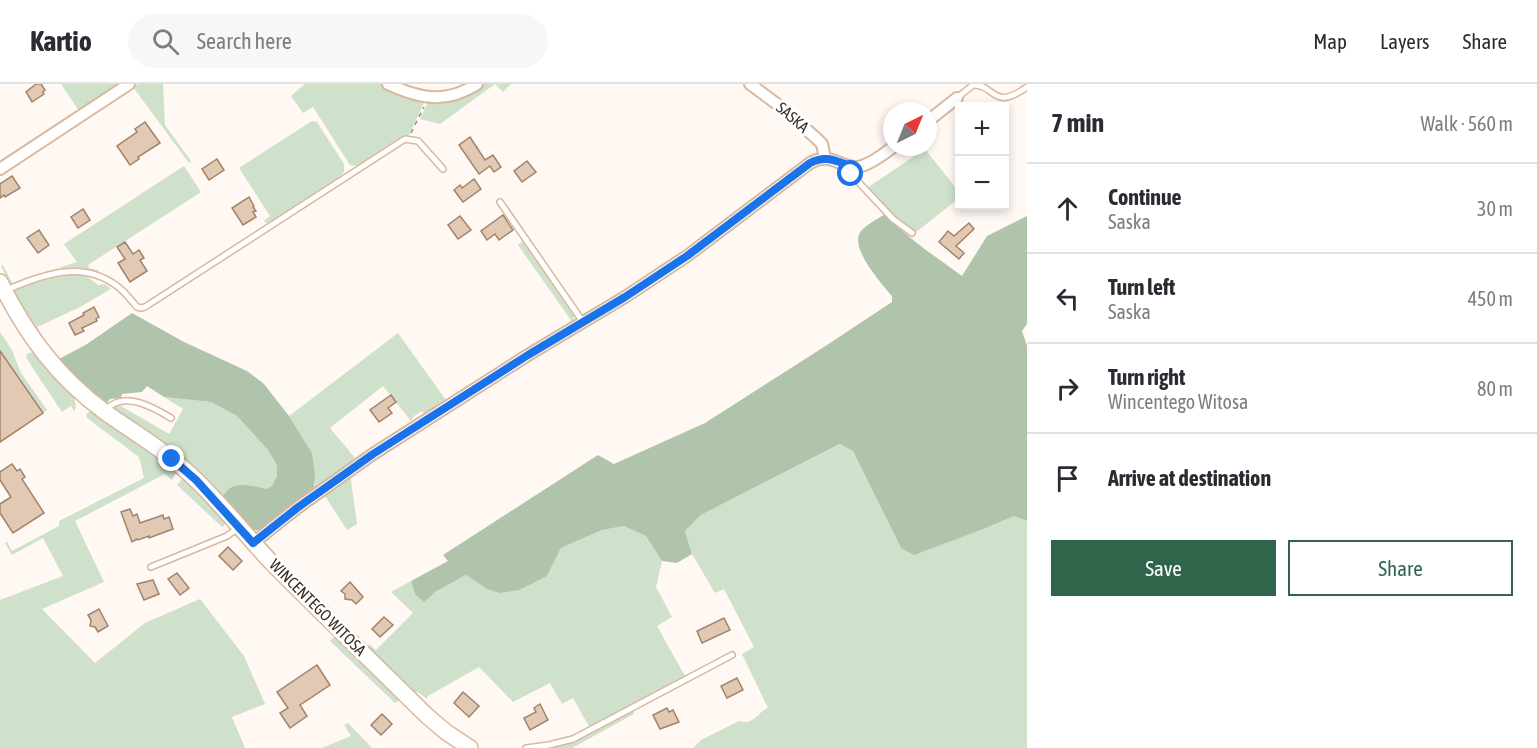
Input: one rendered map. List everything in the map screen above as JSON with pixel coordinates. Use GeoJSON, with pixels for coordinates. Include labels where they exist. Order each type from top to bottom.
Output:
{"type":"FeatureCollection","features":[{"type":"Feature","properties":{"kind":"street"},"geometry":{"type":"LineString","coordinates":[[0,169],[129,84]]}},
{"type":"Feature","properties":{"kind":"street"},"geometry":{"type":"LineString","coordinates":[[388,84],[428,98],[443,98],[460,93],[477,84]]}},
{"type":"Feature","properties":{"kind":"street","name":"SASKA"},"geometry":{"type":"LineString","coordinates":[[750,84],[787,112],[817,139],[822,144],[825,158]]}},
{"type":"Feature","properties":{"kind":"street"},"geometry":{"type":"LineString","coordinates":[[937,113],[957,98]]}},
{"type":"Feature","properties":{"kind":"street"},"geometry":{"type":"LineString","coordinates":[[253,543],[344,473],[687,256],[798,171],[818,159],[825,158],[857,167],[883,155]]}},
{"type":"Feature","properties":{"kind":"street","name":"WINCENTEGO WITOSA"},"geometry":{"type":"LineString","coordinates":[[2,286],[32,338],[57,370],[105,411],[185,469],[253,543],[426,715],[470,748]]}},
{"type":"Feature","properties":{"kind":"lane"},"geometry":{"type":"LineString","coordinates":[[957,98],[976,84],[982,85],[996,95],[1006,97],[1027,87]]}},
{"type":"Feature","properties":{"kind":"lane"},"geometry":{"type":"LineString","coordinates":[[2,286],[51,273],[79,271],[112,282],[137,307],[145,307],[400,141],[408,139],[417,141],[443,169]]}},
{"type":"Feature","properties":{"kind":"lane"},"geometry":{"type":"LineString","coordinates":[[845,164],[851,174],[886,211],[912,233]]}},
{"type":"Feature","properties":{"kind":"lane"},"geometry":{"type":"LineString","coordinates":[[500,202],[583,322]]}},
{"type":"Feature","properties":{"kind":"lane"},"geometry":{"type":"LineString","coordinates":[[105,411],[113,404],[131,401],[149,405],[171,418]]}},
{"type":"Feature","properties":{"kind":"lane"},"geometry":{"type":"LineString","coordinates":[[151,567],[227,536],[239,527]]}},
{"type":"Feature","properties":{"kind":"lane"},"geometry":{"type":"LineString","coordinates":[[526,748],[549,746],[573,739],[732,655]]}},
{"type":"Feature","properties":{"kind":"path"},"geometry":{"type":"LineString","coordinates":[[408,139],[428,98]]}},
{"type":"Feature","properties":{"kind":"green space"},"geometry":{"type":"Polygon","coordinates":[[[61,84],[120,84],[79,111],[61,84]]]}},
{"type":"Feature","properties":{"kind":"green space"},"geometry":{"type":"Polygon","coordinates":[[[138,84],[163,84],[165,125],[191,161],[189,163],[133,87],[138,84]]]}},
{"type":"Feature","properties":{"kind":"green space"},"geometry":{"type":"Polygon","coordinates":[[[305,84],[385,84],[426,99],[409,135],[401,137],[354,166],[350,165],[313,107],[303,113],[291,96],[305,84]]]}},
{"type":"Feature","properties":{"kind":"green space"},"geometry":{"type":"Polygon","coordinates":[[[480,84],[495,84],[440,124],[420,119],[429,100],[480,84]]]}},
{"type":"Feature","properties":{"kind":"green space"},"geometry":{"type":"Polygon","coordinates":[[[495,84],[511,84],[503,92],[495,84]]]}},
{"type":"Feature","properties":{"kind":"green space"},"geometry":{"type":"Polygon","coordinates":[[[312,121],[317,122],[344,164],[344,172],[337,179],[266,223],[264,221],[270,216],[239,168],[312,121]]]}},
{"type":"Feature","properties":{"kind":"green space"},"geometry":{"type":"Polygon","coordinates":[[[915,156],[931,156],[955,187],[955,201],[915,233],[896,219],[867,188],[915,156]]]}},
{"type":"Feature","properties":{"kind":"green space"},"geometry":{"type":"Polygon","coordinates":[[[184,166],[201,192],[88,265],[89,268],[98,270],[97,272],[81,268],[60,268],[10,284],[1,266],[3,265],[12,283],[77,262],[64,244],[184,166]]]}},
{"type":"Feature","properties":{"kind":"green space"},"geometry":{"type":"Polygon","coordinates":[[[885,214],[912,239],[962,276],[987,236],[1027,216],[1027,324],[1022,331],[1027,346],[1027,521],[1014,516],[914,555],[901,548],[853,451],[840,444],[701,515],[685,531],[692,554],[677,563],[662,561],[646,536],[624,526],[602,530],[561,548],[547,576],[519,590],[500,593],[487,589],[466,575],[435,592],[424,602],[415,594],[411,581],[448,561],[443,555],[598,455],[614,464],[705,423],[892,302],[892,296],[862,255],[858,238],[863,229],[885,214]]]}},
{"type":"Feature","properties":{"kind":"green space"},"geometry":{"type":"Polygon","coordinates":[[[523,241],[574,316],[573,323],[518,245],[523,241]]]}},
{"type":"Feature","properties":{"kind":"green space"},"geometry":{"type":"Polygon","coordinates":[[[66,274],[84,275],[98,285],[105,284],[111,289],[80,307],[37,327],[44,339],[25,312],[14,291],[32,282],[66,274]]]}},
{"type":"Feature","properties":{"kind":"green space"},"geometry":{"type":"Polygon","coordinates":[[[132,313],[184,342],[247,371],[264,384],[289,416],[312,453],[315,475],[313,492],[269,526],[253,530],[223,496],[236,486],[248,485],[266,489],[272,486],[277,476],[277,465],[268,450],[237,416],[211,402],[164,397],[147,386],[142,392],[122,394],[121,398],[110,399],[106,404],[74,376],[59,359],[87,344],[132,313]]]}},
{"type":"Feature","properties":{"kind":"green space"},"geometry":{"type":"Polygon","coordinates":[[[0,332],[12,350],[21,373],[47,410],[43,413],[0,351],[0,332]]]}},
{"type":"Feature","properties":{"kind":"green space"},"geometry":{"type":"Polygon","coordinates":[[[398,333],[448,403],[427,417],[422,411],[411,421],[383,386],[330,428],[355,458],[401,428],[401,432],[313,492],[312,453],[289,416],[398,333]]]}},
{"type":"Feature","properties":{"kind":"green space"},"geometry":{"type":"Polygon","coordinates":[[[33,352],[74,396],[76,407],[74,411],[71,406],[62,412],[26,357],[27,354],[33,352]]]}},
{"type":"Feature","properties":{"kind":"green space"},"geometry":{"type":"Polygon","coordinates":[[[164,397],[211,402],[237,416],[268,450],[277,464],[277,476],[273,486],[266,489],[249,485],[226,491],[223,496],[189,462],[113,408],[121,406],[169,434],[183,409],[164,397]]]}},
{"type":"Feature","properties":{"kind":"green space"},"geometry":{"type":"Polygon","coordinates":[[[91,411],[176,472],[172,480],[165,474],[75,521],[104,582],[42,609],[95,663],[145,623],[200,599],[244,656],[265,704],[232,717],[245,748],[0,748],[0,600],[63,576],[43,538],[12,555],[5,543],[7,542],[12,551],[59,526],[59,521],[144,478],[139,457],[87,418],[86,414],[91,411]]]}},
{"type":"Feature","properties":{"kind":"green space"},"geometry":{"type":"Polygon","coordinates":[[[841,444],[853,451],[901,548],[986,528],[1014,516],[1027,521],[1027,748],[693,748],[701,740],[739,721],[748,722],[768,708],[742,654],[754,647],[724,589],[715,593],[692,554],[685,531],[701,515],[841,444]]]}},
{"type":"Feature","properties":{"kind":"green space"},"geometry":{"type":"Polygon","coordinates":[[[350,473],[357,524],[347,530],[325,496],[300,513],[299,518],[298,513],[350,473]]]}},
{"type":"Feature","properties":{"kind":"green space"},"geometry":{"type":"Polygon","coordinates":[[[183,478],[225,523],[224,526],[222,527],[177,485],[183,478]]]}},
{"type":"Feature","properties":{"kind":"green space"},"geometry":{"type":"Polygon","coordinates":[[[624,526],[646,536],[662,561],[656,587],[672,617],[657,626],[686,678],[590,728],[573,698],[562,704],[550,683],[513,702],[479,667],[428,696],[427,699],[415,692],[369,647],[369,644],[376,650],[413,613],[391,592],[411,581],[415,594],[435,592],[466,575],[487,589],[547,576],[561,548],[602,530],[624,526]]]}},
{"type":"Feature","properties":{"kind":"green space"},"geometry":{"type":"Polygon","coordinates":[[[335,636],[400,700],[395,703],[330,641],[335,636]]]}},
{"type":"Feature","properties":{"kind":"green space"},"geometry":{"type":"Polygon","coordinates":[[[687,681],[633,711],[634,714],[572,748],[546,748],[573,741],[687,681]]]}},
{"type":"Feature","properties":{"kind":"green space"},"geometry":{"type":"Polygon","coordinates":[[[348,723],[372,748],[322,748],[351,736],[344,725],[348,723]]]}},
{"type":"Feature","properties":{"kind":"building"},"geometry":{"type":"Polygon","coordinates":[[[36,84],[41,84],[45,90],[44,94],[32,102],[26,92],[36,84]]]}},
{"type":"Feature","properties":{"kind":"building"},"geometry":{"type":"Polygon","coordinates":[[[145,122],[160,143],[130,165],[117,146],[137,132],[135,129],[145,122]]]}},
{"type":"Feature","properties":{"kind":"building"},"geometry":{"type":"Polygon","coordinates":[[[470,137],[485,160],[493,155],[501,167],[494,172],[490,166],[479,174],[459,145],[470,137]]]}},
{"type":"Feature","properties":{"kind":"building"},"geometry":{"type":"Polygon","coordinates":[[[217,159],[224,170],[209,180],[202,169],[217,159]]]}},
{"type":"Feature","properties":{"kind":"building"},"geometry":{"type":"Polygon","coordinates":[[[527,161],[536,172],[522,182],[514,171],[527,161]]]}},
{"type":"Feature","properties":{"kind":"building"},"geometry":{"type":"Polygon","coordinates":[[[12,176],[20,188],[0,198],[0,184],[12,176]]]}},
{"type":"Feature","properties":{"kind":"building"},"geometry":{"type":"Polygon","coordinates":[[[474,179],[481,189],[463,202],[454,190],[460,185],[462,188],[474,179]]]}},
{"type":"Feature","properties":{"kind":"building"},"geometry":{"type":"Polygon","coordinates":[[[249,197],[256,211],[253,212],[256,217],[243,225],[232,208],[249,197]]]}},
{"type":"Feature","properties":{"kind":"building"},"geometry":{"type":"Polygon","coordinates":[[[83,209],[90,220],[78,228],[71,217],[83,209]]]}},
{"type":"Feature","properties":{"kind":"building"},"geometry":{"type":"Polygon","coordinates":[[[503,215],[513,230],[499,240],[495,234],[487,240],[481,231],[503,215]]]}},
{"type":"Feature","properties":{"kind":"building"},"geometry":{"type":"Polygon","coordinates":[[[460,216],[471,230],[458,239],[448,225],[460,216]]]}},
{"type":"Feature","properties":{"kind":"building"},"geometry":{"type":"Polygon","coordinates":[[[969,223],[974,229],[956,246],[964,253],[959,259],[939,242],[948,231],[954,236],[969,223]]]}},
{"type":"Feature","properties":{"kind":"building"},"geometry":{"type":"Polygon","coordinates":[[[39,230],[49,245],[38,253],[27,238],[39,230]]]}},
{"type":"Feature","properties":{"kind":"building"},"geometry":{"type":"Polygon","coordinates":[[[125,242],[133,254],[139,250],[144,258],[140,260],[147,271],[130,282],[118,263],[125,259],[117,247],[125,242]]]}},
{"type":"Feature","properties":{"kind":"building"},"geometry":{"type":"Polygon","coordinates":[[[94,307],[99,317],[97,321],[82,328],[84,331],[75,335],[69,323],[94,307]]]}},
{"type":"Feature","properties":{"kind":"building"},"geometry":{"type":"Polygon","coordinates":[[[0,351],[43,413],[0,442],[0,351]]]}},
{"type":"Feature","properties":{"kind":"building"},"geometry":{"type":"Polygon","coordinates":[[[391,395],[396,402],[388,408],[392,413],[379,422],[370,410],[391,395]]]}},
{"type":"Feature","properties":{"kind":"building"},"geometry":{"type":"Polygon","coordinates":[[[12,464],[17,471],[20,469],[25,477],[22,479],[44,513],[13,533],[0,513],[0,504],[11,497],[0,480],[0,472],[12,464]]]}},
{"type":"Feature","properties":{"kind":"building"},"geometry":{"type":"Polygon","coordinates":[[[130,509],[133,516],[137,514],[140,523],[163,515],[164,519],[169,517],[173,529],[132,542],[121,512],[130,509]]]}},
{"type":"Feature","properties":{"kind":"building"},"geometry":{"type":"Polygon","coordinates":[[[228,547],[242,561],[233,570],[219,556],[228,547]]]}},
{"type":"Feature","properties":{"kind":"building"},"geometry":{"type":"Polygon","coordinates":[[[177,573],[189,588],[180,595],[168,579],[177,573]]]}},
{"type":"Feature","properties":{"kind":"building"},"geometry":{"type":"Polygon","coordinates":[[[153,580],[159,594],[144,600],[137,584],[153,580]]]}},
{"type":"Feature","properties":{"kind":"building"},"geometry":{"type":"Polygon","coordinates":[[[350,582],[363,597],[356,604],[352,600],[345,599],[345,594],[341,591],[350,582]]]}},
{"type":"Feature","properties":{"kind":"building"},"geometry":{"type":"Polygon","coordinates":[[[99,609],[108,626],[98,632],[95,627],[90,626],[91,620],[88,615],[99,609]]]}},
{"type":"Feature","properties":{"kind":"building"},"geometry":{"type":"Polygon","coordinates":[[[384,617],[393,625],[380,637],[372,629],[384,617]]]}},
{"type":"Feature","properties":{"kind":"building"},"geometry":{"type":"Polygon","coordinates":[[[724,618],[730,630],[702,643],[697,631],[724,618]]]}},
{"type":"Feature","properties":{"kind":"building"},"geometry":{"type":"Polygon","coordinates":[[[317,665],[330,685],[300,705],[307,716],[290,728],[280,713],[288,708],[277,692],[317,665]]]}},
{"type":"Feature","properties":{"kind":"building"},"geometry":{"type":"Polygon","coordinates":[[[737,678],[743,690],[727,698],[721,686],[737,678]]]}},
{"type":"Feature","properties":{"kind":"building"},"geometry":{"type":"Polygon","coordinates":[[[463,692],[479,706],[469,717],[454,703],[463,692]]]}},
{"type":"Feature","properties":{"kind":"building"},"geometry":{"type":"Polygon","coordinates":[[[540,704],[548,720],[530,730],[524,718],[536,712],[534,708],[540,704]]]}},
{"type":"Feature","properties":{"kind":"building"},"geometry":{"type":"Polygon","coordinates":[[[667,708],[669,712],[673,710],[679,722],[660,729],[653,715],[667,708]]]}},
{"type":"Feature","properties":{"kind":"building"},"geometry":{"type":"Polygon","coordinates":[[[382,714],[392,724],[381,735],[371,725],[382,714]]]}},
{"type":"Feature","properties":{"kind":"route"},"geometry":{"type":"LineString","coordinates":[[172,459],[196,480],[253,543],[344,473],[687,256],[810,163],[818,159],[833,159],[845,164],[851,174]]}}]}
